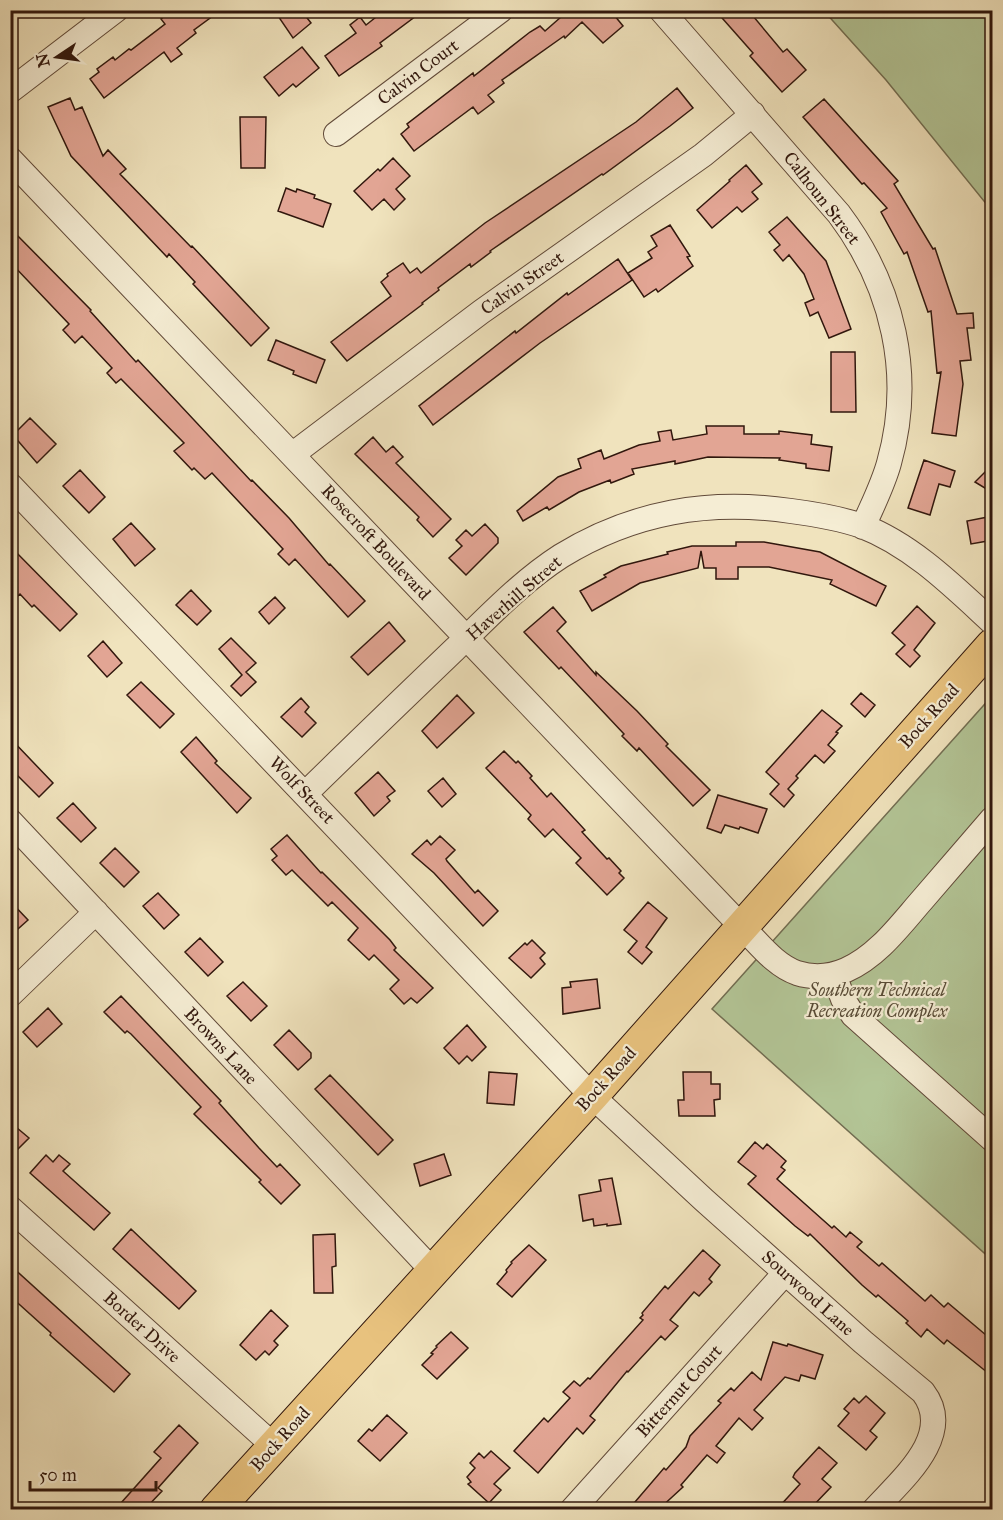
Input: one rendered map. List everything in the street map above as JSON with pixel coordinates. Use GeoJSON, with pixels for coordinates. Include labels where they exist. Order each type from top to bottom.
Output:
{"type":"FeatureCollection","features":[{"type":"Feature","properties":{"kind":"main road","name":"Bock Road"},"geometry":{"type":"LineString","coordinates":[[216,1509],[591,1096],[993,645]]}},
{"type":"Feature","properties":{"kind":"street"},"geometry":{"type":"LineString","coordinates":[[10,91],[116,10]]}},
{"type":"Feature","properties":{"kind":"street","name":"Calvin Court"},"geometry":{"type":"LineString","coordinates":[[336,134],[501,10]]}},
{"type":"Feature","properties":{"kind":"street","name":"Calhoun Street"},"geometry":{"type":"LineString","coordinates":[[660,10],[753,114],[852,231],[886,300],[899,365],[898,411],[889,462],[863,527]]}},
{"type":"Feature","properties":{"kind":"street","name":"Calvin Street"},"geometry":{"type":"LineString","coordinates":[[293,454],[481,312],[703,155],[753,114]]}},
{"type":"Feature","properties":{"kind":"street","name":"Rosecroft Boulevard"},"geometry":{"type":"LineString","coordinates":[[10,159],[741,926],[782,965],[795,972],[813,977],[834,974]]}},
{"type":"Feature","properties":{"kind":"street","name":"Wolf Street"},"geometry":{"type":"LineString","coordinates":[[10,485],[591,1096]]}},
{"type":"Feature","properties":{"kind":"street","name":"Haverhill Street"},"geometry":{"type":"LineString","coordinates":[[305,794],[530,579],[561,557],[601,535],[651,517],[701,507],[758,506],[809,513],[863,527],[906,550],[936,571],[993,622]]}},
{"type":"Feature","properties":{"kind":"street"},"geometry":{"type":"LineString","coordinates":[[993,819],[888,939],[865,958],[848,969],[834,974],[843,999],[854,1015],[993,1139]]}},
{"type":"Feature","properties":{"kind":"street","name":"Browns Lane"},"geometry":{"type":"LineString","coordinates":[[10,821],[432,1270]]}},
{"type":"Feature","properties":{"kind":"street"},"geometry":{"type":"LineString","coordinates":[[10,995],[96,912]]}},
{"type":"Feature","properties":{"kind":"street","name":"Sourwood Lane"},"geometry":{"type":"LineString","coordinates":[[591,1096],[785,1273],[923,1392],[929,1401],[933,1430],[927,1448],[874,1509]]}},
{"type":"Feature","properties":{"kind":"street","name":"Border Drive"},"geometry":{"type":"LineString","coordinates":[[10,1208],[274,1446]]}},
{"type":"Feature","properties":{"kind":"street","name":"Bitternut Court"},"geometry":{"type":"LineString","coordinates":[[572,1509],[785,1273]]}},
{"type":"Feature","properties":{"kind":"green space"},"geometry":{"type":"Polygon","coordinates":[[[824,11],[992,11],[992,211],[886,80],[824,11]]]}},
{"type":"Feature","properties":{"kind":"green space","name":"Southern Technical Recreation Complex"},"geometry":{"type":"Polygon","coordinates":[[[992,696],[992,1260],[712,1009],[992,696]]]}},
{"type":"Feature","properties":{"kind":"building"},"geometry":{"type":"Polygon","coordinates":[[[173,10],[221,10],[194,30],[196,33],[177,48],[182,54],[171,62],[164,52],[104,98],[90,79],[99,72],[97,69],[113,57],[115,60],[129,49],[131,50],[165,24],[161,19],[173,10]]]}},
{"type":"Feature","properties":{"kind":"building"},"geometry":{"type":"Polygon","coordinates":[[[285,10],[301,10],[311,23],[293,38],[278,16],[285,10]]]}},
{"type":"Feature","properties":{"kind":"building"},"geometry":{"type":"Polygon","coordinates":[[[385,10],[424,10],[380,43],[382,46],[339,76],[325,56],[356,33],[350,25],[360,17],[366,25],[385,10]]]}},
{"type":"Feature","properties":{"kind":"building"},"geometry":{"type":"Polygon","coordinates":[[[569,10],[610,10],[623,26],[603,43],[582,22],[565,38],[564,36],[502,80],[504,83],[488,95],[494,102],[478,114],[473,107],[414,151],[401,134],[409,127],[407,124],[530,32],[540,26],[545,31],[569,10]]]}},
{"type":"Feature","properties":{"kind":"building"},"geometry":{"type":"Polygon","coordinates":[[[715,10],[748,10],[783,52],[787,49],[806,70],[782,92],[750,56],[753,53],[715,10]]]}},
{"type":"Feature","properties":{"kind":"building"},"geometry":{"type":"Polygon","coordinates":[[[302,47],[319,68],[296,87],[293,84],[279,96],[264,77],[302,47]]]}},
{"type":"Feature","properties":{"kind":"building"},"geometry":{"type":"Polygon","coordinates":[[[677,88],[693,108],[670,126],[603,175],[490,251],[471,267],[470,264],[438,288],[439,290],[423,304],[347,361],[331,342],[391,296],[381,282],[388,276],[387,274],[403,263],[410,273],[417,268],[421,273],[485,223],[636,122],[677,88]]]}},
{"type":"Feature","properties":{"kind":"building"},"geometry":{"type":"Polygon","coordinates":[[[70,98],[75,110],[82,107],[103,156],[108,150],[126,169],[120,174],[269,328],[251,346],[193,284],[195,282],[169,254],[167,257],[71,156],[48,107],[70,98]]]}},
{"type":"Feature","properties":{"kind":"building"},"geometry":{"type":"Polygon","coordinates":[[[824,99],[898,181],[894,184],[933,249],[935,248],[957,314],[973,313],[974,328],[967,328],[971,360],[960,361],[963,384],[956,436],[932,433],[941,372],[937,373],[931,311],[928,312],[907,252],[904,254],[881,212],[887,208],[864,183],[862,184],[803,117],[824,99]]]}},
{"type":"Feature","properties":{"kind":"building"},"geometry":{"type":"Polygon","coordinates":[[[240,117],[266,117],[265,168],[241,168],[240,117]]]}},
{"type":"Feature","properties":{"kind":"building"},"geometry":{"type":"Polygon","coordinates":[[[393,158],[410,176],[396,189],[405,199],[394,210],[384,199],[372,210],[354,191],[393,158]]]}},
{"type":"Feature","properties":{"kind":"building"},"geometry":{"type":"Polygon","coordinates":[[[746,165],[762,184],[752,192],[758,199],[742,212],[737,207],[712,228],[697,210],[746,165]]]}},
{"type":"Feature","properties":{"kind":"building"},"geometry":{"type":"Polygon","coordinates":[[[286,188],[315,195],[314,198],[331,204],[323,227],[278,211],[286,188]]]}},
{"type":"Feature","properties":{"kind":"building"},"geometry":{"type":"Polygon","coordinates":[[[787,217],[826,261],[851,329],[829,338],[818,312],[810,316],[805,303],[814,299],[804,274],[789,255],[783,261],[774,250],[780,245],[769,232],[787,217]]]}},
{"type":"Feature","properties":{"kind":"building"},"geometry":{"type":"Polygon","coordinates":[[[670,225],[690,256],[687,257],[693,266],[658,292],[656,289],[644,297],[628,273],[652,258],[648,252],[657,246],[651,236],[670,225]]]}},
{"type":"Feature","properties":{"kind":"building"},"geometry":{"type":"Polygon","coordinates":[[[10,228],[91,310],[136,362],[138,360],[251,481],[289,518],[329,565],[365,601],[348,617],[295,559],[289,565],[278,554],[283,549],[212,473],[205,479],[194,468],[192,470],[174,451],[184,443],[121,379],[116,383],[107,373],[112,368],[82,336],[75,343],[63,330],[69,324],[10,262],[10,228]]]}},
{"type":"Feature","properties":{"kind":"building"},"geometry":{"type":"Polygon","coordinates":[[[618,259],[632,280],[540,343],[433,425],[419,406],[515,331],[516,333],[567,293],[568,295],[618,259]]]}},
{"type":"Feature","properties":{"kind":"building"},"geometry":{"type":"Polygon","coordinates":[[[276,340],[325,360],[316,383],[293,374],[294,371],[268,360],[276,340]]]}},
{"type":"Feature","properties":{"kind":"building"},"geometry":{"type":"Polygon","coordinates":[[[831,352],[855,352],[856,412],[831,412],[831,352]]]}},
{"type":"Feature","properties":{"kind":"building"},"geometry":{"type":"Polygon","coordinates":[[[30,418],[56,444],[37,463],[13,435],[30,418]]]}},
{"type":"Feature","properties":{"kind":"building"},"geometry":{"type":"Polygon","coordinates":[[[706,426],[744,426],[744,434],[779,434],[779,431],[812,435],[811,444],[832,447],[829,471],[806,468],[806,464],[779,460],[780,458],[708,457],[675,464],[675,461],[632,469],[634,474],[579,492],[549,510],[547,507],[523,521],[517,511],[558,477],[581,468],[578,459],[601,450],[604,459],[639,445],[660,441],[658,432],[671,430],[673,440],[707,434],[706,426]]]}},
{"type":"Feature","properties":{"kind":"building"},"geometry":{"type":"Polygon","coordinates":[[[373,437],[386,452],[393,446],[403,457],[396,463],[451,519],[433,537],[417,520],[419,517],[355,454],[373,437]]]}},
{"type":"Feature","properties":{"kind":"building"},"geometry":{"type":"Polygon","coordinates":[[[924,460],[955,471],[950,487],[939,484],[930,515],[908,508],[924,460]]]}},
{"type":"Feature","properties":{"kind":"building"},"geometry":{"type":"Polygon","coordinates":[[[993,464],[993,493],[975,482],[993,464]]]}},
{"type":"Feature","properties":{"kind":"building"},"geometry":{"type":"Polygon","coordinates":[[[80,470],[105,497],[89,513],[63,486],[80,470]]]}},
{"type":"Feature","properties":{"kind":"building"},"geometry":{"type":"Polygon","coordinates":[[[993,516],[993,540],[971,544],[967,521],[993,516]]]}},
{"type":"Feature","properties":{"kind":"building"},"geometry":{"type":"Polygon","coordinates":[[[131,523],[155,549],[135,566],[113,539],[131,523]]]}},
{"type":"Feature","properties":{"kind":"building"},"geometry":{"type":"Polygon","coordinates":[[[485,524],[498,538],[498,543],[466,575],[449,558],[462,546],[456,540],[466,530],[472,536],[485,524]]]}},
{"type":"Feature","properties":{"kind":"building"},"geometry":{"type":"Polygon","coordinates":[[[736,542],[764,542],[820,552],[886,586],[876,606],[830,584],[832,580],[769,567],[738,567],[738,579],[716,579],[716,568],[704,568],[701,551],[698,568],[640,583],[592,611],[580,591],[621,566],[692,546],[736,546],[736,542]]]}},
{"type":"Feature","properties":{"kind":"building"},"geometry":{"type":"Polygon","coordinates":[[[10,546],[77,614],[60,631],[20,594],[10,603],[10,546]]]}},
{"type":"Feature","properties":{"kind":"building"},"geometry":{"type":"Polygon","coordinates":[[[191,590],[211,611],[197,625],[176,605],[191,590]]]}},
{"type":"Feature","properties":{"kind":"building"},"geometry":{"type":"Polygon","coordinates":[[[275,597],[285,608],[269,624],[259,612],[275,597]]]}},
{"type":"Feature","properties":{"kind":"building"},"geometry":{"type":"Polygon","coordinates":[[[917,606],[935,623],[914,650],[920,656],[910,667],[896,654],[905,645],[892,633],[917,606]]]}},
{"type":"Feature","properties":{"kind":"building"},"geometry":{"type":"Polygon","coordinates":[[[553,607],[566,622],[557,631],[596,675],[596,672],[637,711],[668,744],[666,746],[710,790],[693,806],[639,748],[637,751],[622,736],[624,734],[561,667],[559,669],[524,632],[553,607]]]}},
{"type":"Feature","properties":{"kind":"building"},"geometry":{"type":"Polygon","coordinates":[[[389,622],[405,641],[368,675],[351,657],[389,622]]]}},
{"type":"Feature","properties":{"kind":"building"},"geometry":{"type":"Polygon","coordinates":[[[231,638],[256,663],[246,672],[256,682],[241,696],[231,686],[242,675],[219,649],[231,638]]]}},
{"type":"Feature","properties":{"kind":"building"},"geometry":{"type":"Polygon","coordinates":[[[103,641],[122,663],[107,677],[88,656],[103,641]]]}},
{"type":"Feature","properties":{"kind":"building"},"geometry":{"type":"Polygon","coordinates":[[[141,682],[174,714],[160,728],[127,695],[141,682]]]}},
{"type":"Feature","properties":{"kind":"building"},"geometry":{"type":"Polygon","coordinates":[[[861,693],[875,705],[865,717],[851,704],[861,693]]]}},
{"type":"Feature","properties":{"kind":"building"},"geometry":{"type":"Polygon","coordinates":[[[457,695],[474,713],[437,748],[422,731],[457,695]]]}},
{"type":"Feature","properties":{"kind":"building"},"geometry":{"type":"Polygon","coordinates":[[[301,698],[309,707],[305,712],[316,723],[302,737],[281,717],[301,698]]]}},
{"type":"Feature","properties":{"kind":"building"},"geometry":{"type":"Polygon","coordinates":[[[822,710],[842,726],[828,745],[835,751],[824,763],[815,755],[796,776],[798,778],[788,789],[794,795],[784,807],[770,794],[779,784],[766,772],[822,710]]]}},
{"type":"Feature","properties":{"kind":"building"},"geometry":{"type":"Polygon","coordinates":[[[196,737],[217,761],[215,763],[251,798],[237,813],[181,752],[196,737]]]}},
{"type":"Feature","properties":{"kind":"building"},"geometry":{"type":"Polygon","coordinates":[[[10,738],[53,783],[39,797],[10,768],[10,738]]]}},
{"type":"Feature","properties":{"kind":"building"},"geometry":{"type":"Polygon","coordinates":[[[504,751],[516,763],[518,761],[547,797],[551,793],[585,830],[582,832],[621,871],[619,873],[624,878],[607,895],[576,863],[581,858],[553,829],[545,837],[528,819],[531,815],[486,768],[504,751]]]}},
{"type":"Feature","properties":{"kind":"building"},"geometry":{"type":"Polygon","coordinates":[[[378,772],[395,791],[387,797],[390,801],[374,816],[355,793],[378,772]]]}},
{"type":"Feature","properties":{"kind":"building"},"geometry":{"type":"Polygon","coordinates":[[[443,778],[456,794],[442,807],[428,791],[443,778]]]}},
{"type":"Feature","properties":{"kind":"building"},"geometry":{"type":"Polygon","coordinates":[[[718,795],[767,809],[758,833],[725,825],[721,833],[707,828],[718,795]]]}},
{"type":"Feature","properties":{"kind":"building"},"geometry":{"type":"Polygon","coordinates":[[[73,803],[96,828],[81,842],[57,818],[73,803]]]}},
{"type":"Feature","properties":{"kind":"building"},"geometry":{"type":"Polygon","coordinates":[[[287,835],[321,873],[390,940],[396,948],[394,950],[433,988],[417,1003],[411,998],[404,1004],[390,989],[399,980],[374,955],[369,960],[348,940],[358,928],[332,902],[328,906],[292,870],[286,875],[272,860],[277,856],[271,849],[287,835]]]}},
{"type":"Feature","properties":{"kind":"building"},"geometry":{"type":"Polygon","coordinates":[[[440,836],[455,850],[446,859],[447,861],[475,893],[478,890],[498,911],[483,926],[434,873],[412,854],[427,840],[431,845],[440,836]]]}},
{"type":"Feature","properties":{"kind":"building"},"geometry":{"type":"Polygon","coordinates":[[[115,848],[139,872],[124,887],[100,863],[115,848]]]}},
{"type":"Feature","properties":{"kind":"building"},"geometry":{"type":"Polygon","coordinates":[[[158,893],[179,915],[164,929],[143,906],[158,893]]]}},
{"type":"Feature","properties":{"kind":"building"},"geometry":{"type":"Polygon","coordinates":[[[10,901],[28,920],[10,936],[10,901]]]}},
{"type":"Feature","properties":{"kind":"building"},"geometry":{"type":"Polygon","coordinates":[[[648,902],[667,918],[646,947],[652,952],[642,964],[628,952],[637,941],[624,930],[648,902]]]}},
{"type":"Feature","properties":{"kind":"building"},"geometry":{"type":"Polygon","coordinates":[[[200,938],[223,962],[208,976],[185,952],[200,938]]]}},
{"type":"Feature","properties":{"kind":"building"},"geometry":{"type":"Polygon","coordinates":[[[532,940],[545,953],[540,958],[545,964],[531,978],[509,958],[525,943],[527,945],[532,940]]]}},
{"type":"Feature","properties":{"kind":"building"},"geometry":{"type":"Polygon","coordinates":[[[597,979],[600,1008],[563,1014],[562,988],[571,987],[570,982],[597,979]]]}},
{"type":"Feature","properties":{"kind":"building"},"geometry":{"type":"Polygon","coordinates":[[[243,982],[267,1006],[251,1021],[227,996],[243,982]]]}},
{"type":"Feature","properties":{"kind":"building"},"geometry":{"type":"Polygon","coordinates":[[[121,996],[221,1101],[219,1103],[259,1148],[277,1167],[280,1164],[300,1185],[281,1204],[259,1182],[261,1180],[194,1114],[201,1107],[131,1034],[127,1031],[125,1033],[104,1012],[121,996]]]}},
{"type":"Feature","properties":{"kind":"building"},"geometry":{"type":"Polygon","coordinates":[[[48,1008],[62,1024],[37,1047],[23,1032],[48,1008]]]}},
{"type":"Feature","properties":{"kind":"building"},"geometry":{"type":"Polygon","coordinates":[[[467,1025],[486,1047],[472,1061],[467,1056],[459,1064],[444,1048],[467,1025]]]}},
{"type":"Feature","properties":{"kind":"building"},"geometry":{"type":"Polygon","coordinates":[[[289,1030],[311,1053],[311,1058],[298,1070],[274,1045],[289,1030]]]}},
{"type":"Feature","properties":{"kind":"building"},"geometry":{"type":"Polygon","coordinates":[[[489,1072],[517,1074],[514,1105],[487,1103],[489,1072]]]}},
{"type":"Feature","properties":{"kind":"building"},"geometry":{"type":"Polygon","coordinates":[[[683,1072],[711,1072],[711,1084],[720,1084],[720,1099],[714,1100],[715,1116],[679,1116],[678,1100],[684,1100],[683,1072]]]}},
{"type":"Feature","properties":{"kind":"building"},"geometry":{"type":"Polygon","coordinates":[[[330,1075],[393,1140],[378,1155],[315,1089],[330,1075]]]}},
{"type":"Feature","properties":{"kind":"building"},"geometry":{"type":"Polygon","coordinates":[[[10,1122],[29,1138],[10,1157],[10,1122]]]}},
{"type":"Feature","properties":{"kind":"building"},"geometry":{"type":"Polygon","coordinates":[[[755,1142],[763,1149],[767,1144],[786,1161],[781,1167],[785,1170],[777,1179],[832,1228],[834,1226],[846,1237],[850,1232],[862,1242],[857,1247],[879,1266],[882,1263],[925,1301],[931,1295],[944,1307],[948,1303],[993,1341],[993,1377],[947,1340],[944,1344],[927,1329],[921,1337],[906,1323],[908,1321],[878,1295],[876,1297],[862,1285],[810,1234],[808,1236],[795,1226],[748,1184],[756,1176],[738,1162],[755,1142]]]}},
{"type":"Feature","properties":{"kind":"building"},"geometry":{"type":"Polygon","coordinates":[[[444,1154],[451,1175],[420,1186],[414,1164],[444,1154]]]}},
{"type":"Feature","properties":{"kind":"building"},"geometry":{"type":"Polygon","coordinates":[[[46,1155],[53,1162],[59,1155],[70,1164],[63,1171],[110,1213],[94,1230],[30,1173],[46,1155]]]}},
{"type":"Feature","properties":{"kind":"building"},"geometry":{"type":"Polygon","coordinates":[[[612,1178],[621,1224],[594,1226],[593,1219],[583,1221],[579,1195],[601,1191],[599,1180],[612,1178]]]}},
{"type":"Feature","properties":{"kind":"building"},"geometry":{"type":"Polygon","coordinates":[[[131,1229],[196,1291],[179,1309],[113,1249],[131,1229]]]}},
{"type":"Feature","properties":{"kind":"building"},"geometry":{"type":"Polygon","coordinates":[[[335,1234],[336,1266],[332,1267],[333,1293],[314,1293],[313,1235],[335,1234]]]}},
{"type":"Feature","properties":{"kind":"building"},"geometry":{"type":"Polygon","coordinates":[[[529,1245],[546,1260],[512,1297],[497,1284],[507,1272],[511,1262],[529,1245]]]}},
{"type":"Feature","properties":{"kind":"building"},"geometry":{"type":"Polygon","coordinates":[[[703,1250],[720,1265],[709,1279],[712,1282],[699,1296],[694,1292],[670,1320],[678,1326],[665,1340],[661,1336],[627,1371],[590,1416],[595,1420],[583,1434],[577,1428],[538,1473],[514,1451],[544,1418],[548,1422],[570,1398],[563,1392],[574,1381],[580,1386],[588,1378],[590,1379],[643,1320],[640,1318],[642,1313],[665,1286],[668,1289],[703,1250]]]}},
{"type":"Feature","properties":{"kind":"building"},"geometry":{"type":"Polygon","coordinates":[[[10,1265],[130,1374],[114,1392],[10,1296],[10,1265]]]}},
{"type":"Feature","properties":{"kind":"building"},"geometry":{"type":"Polygon","coordinates":[[[271,1310],[288,1326],[274,1341],[278,1345],[269,1355],[265,1351],[256,1360],[240,1345],[271,1310]]]}},
{"type":"Feature","properties":{"kind":"building"},"geometry":{"type":"Polygon","coordinates":[[[451,1332],[468,1348],[437,1379],[422,1365],[433,1354],[431,1353],[436,1346],[451,1332]]]}},
{"type":"Feature","properties":{"kind":"building"},"geometry":{"type":"Polygon","coordinates":[[[773,1342],[787,1346],[788,1344],[823,1355],[815,1379],[801,1375],[799,1381],[785,1377],[754,1410],[763,1418],[752,1430],[739,1418],[716,1446],[725,1453],[717,1463],[707,1455],[681,1485],[683,1487],[659,1509],[629,1509],[664,1468],[666,1470],[686,1447],[690,1436],[721,1403],[718,1401],[731,1388],[734,1391],[752,1372],[761,1380],[773,1342]]]}},
{"type":"Feature","properties":{"kind":"building"},"geometry":{"type":"Polygon","coordinates":[[[866,1396],[885,1413],[870,1431],[877,1437],[866,1450],[838,1426],[849,1413],[844,1409],[854,1398],[859,1403],[866,1396]]]}},
{"type":"Feature","properties":{"kind":"building"},"geometry":{"type":"Polygon","coordinates":[[[387,1415],[407,1433],[380,1461],[358,1441],[369,1429],[372,1431],[387,1415]]]}},
{"type":"Feature","properties":{"kind":"building"},"geometry":{"type":"Polygon","coordinates":[[[179,1425],[198,1443],[158,1488],[162,1491],[145,1509],[129,1509],[121,1503],[161,1458],[154,1452],[179,1425]]]}},
{"type":"Feature","properties":{"kind":"building"},"geometry":{"type":"Polygon","coordinates":[[[819,1447],[837,1463],[822,1479],[831,1487],[810,1509],[777,1509],[800,1484],[793,1477],[795,1473],[819,1447]]]}},
{"type":"Feature","properties":{"kind":"building"},"geometry":{"type":"Polygon","coordinates":[[[491,1451],[510,1468],[494,1484],[501,1490],[489,1503],[468,1484],[471,1482],[467,1477],[475,1468],[470,1463],[479,1453],[484,1458],[491,1451]]]}}]}
